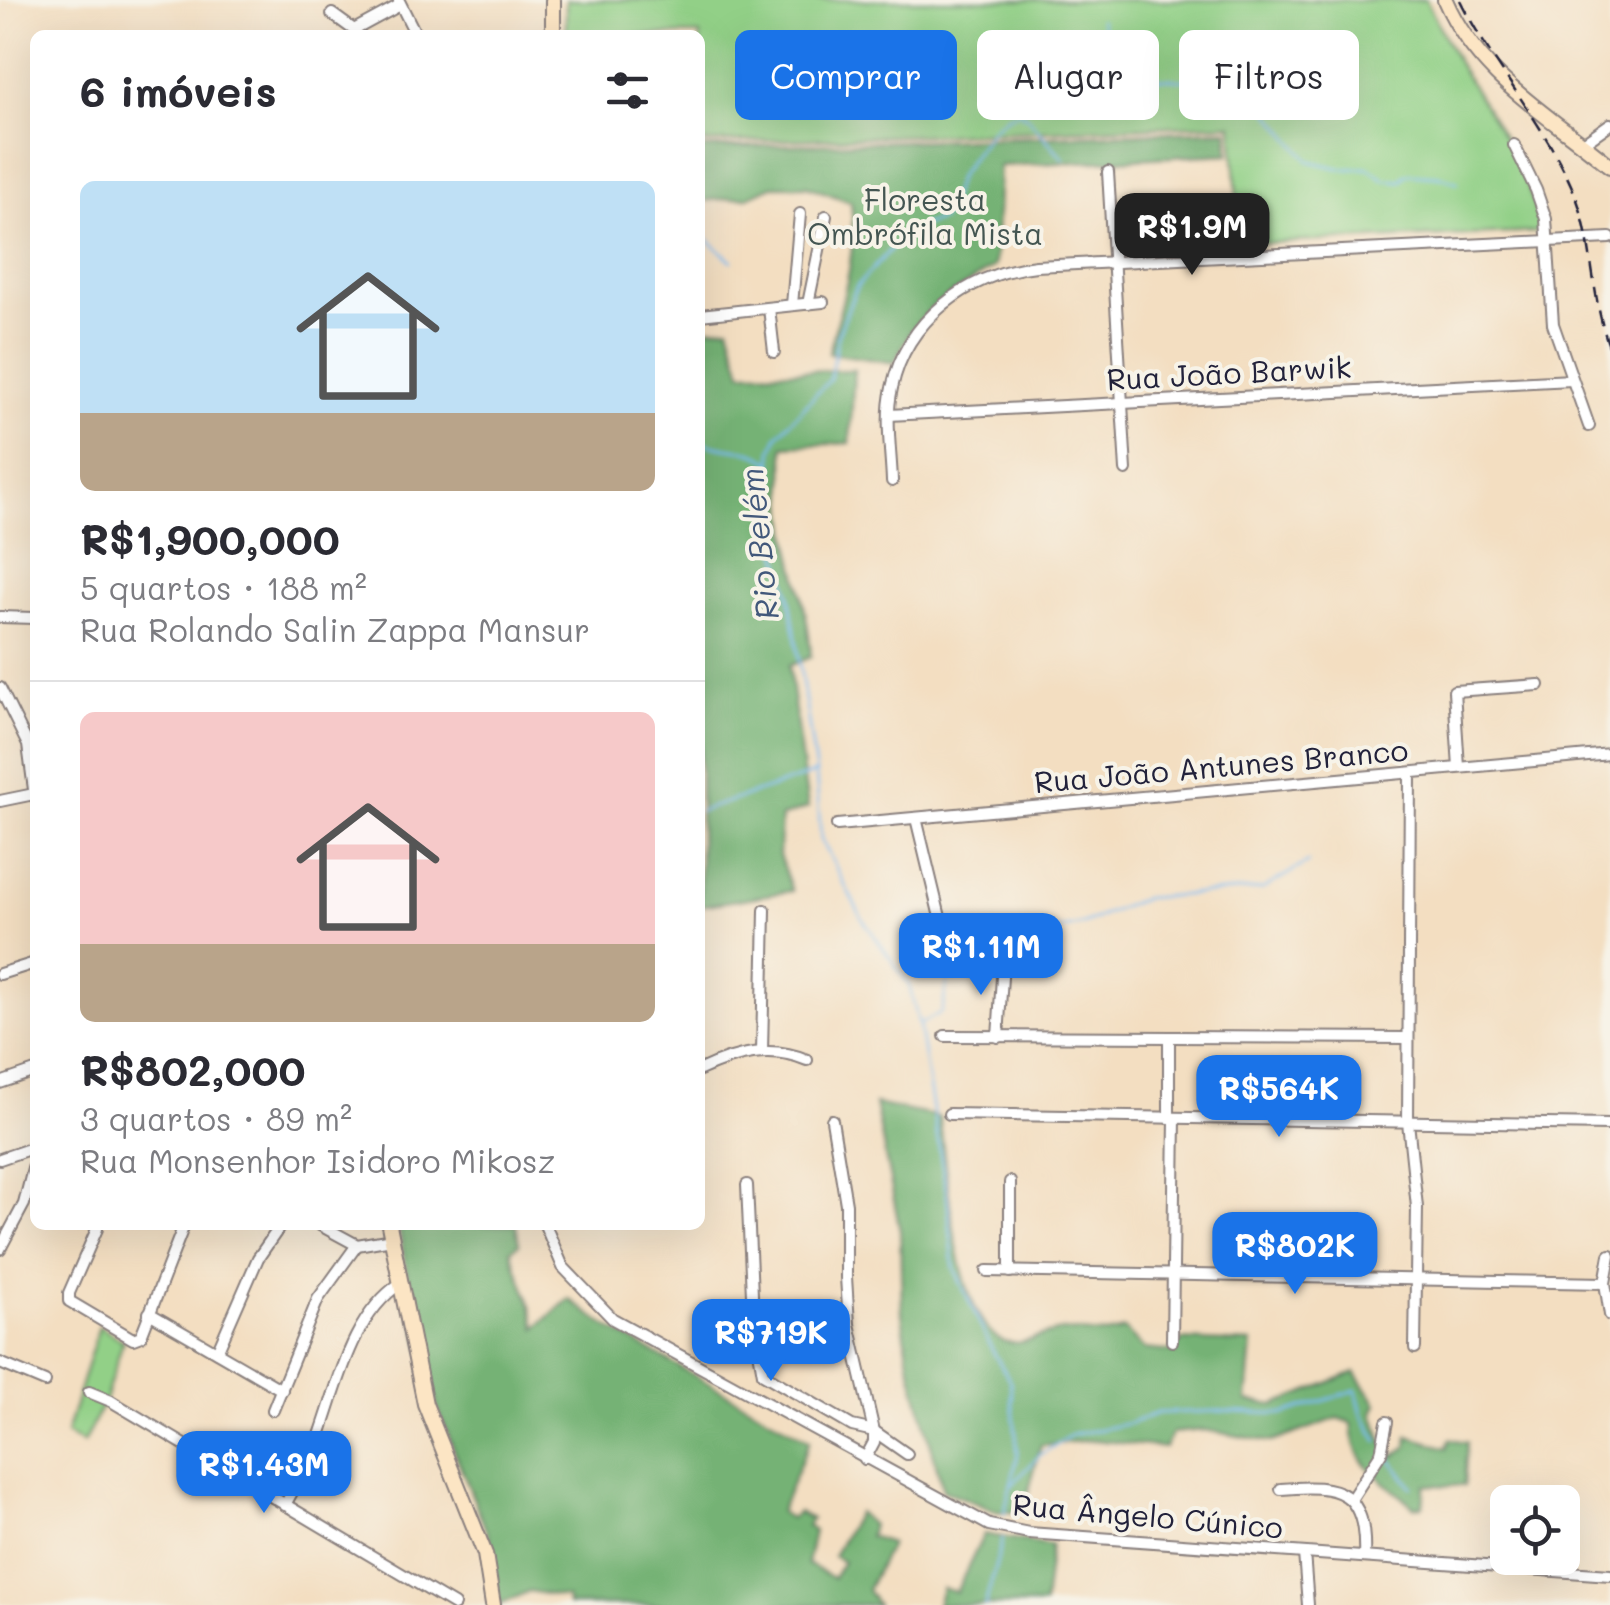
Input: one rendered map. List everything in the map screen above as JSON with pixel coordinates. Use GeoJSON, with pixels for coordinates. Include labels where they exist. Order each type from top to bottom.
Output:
{"type":"FeatureCollection","features":[{"type":"Feature","properties":{"kind":"main road"},"geometry":{"type":"LineString","coordinates":[[553,0],[553,30]]}},
{"type":"Feature","properties":{"kind":"main road"},"geometry":{"type":"LineString","coordinates":[[1445,0],[1464,37],[1492,73],[1610,166]]}},
{"type":"Feature","properties":{"kind":"main road"},"geometry":{"type":"LineString","coordinates":[[390,1232],[425,1404],[485,1554],[493,1605]]}},
{"type":"Feature","properties":{"kind":"street"},"geometry":{"type":"LineString","coordinates":[[332,14],[354,30],[399,2],[413,30]]}},
{"type":"Feature","properties":{"kind":"street"},"geometry":{"type":"LineString","coordinates":[[1583,143],[1610,124]]}},
{"type":"Feature","properties":{"kind":"street"},"geometry":{"type":"LineString","coordinates":[[1514,145],[1542,204],[1549,241],[1553,324],[1589,426]]}},
{"type":"Feature","properties":{"kind":"street"},"geometry":{"type":"LineString","coordinates":[[1108,172],[1126,470]]}},
{"type":"Feature","properties":{"kind":"street"},"geometry":{"type":"LineString","coordinates":[[792,305],[800,214]]}},
{"type":"Feature","properties":{"kind":"street"},"geometry":{"type":"LineString","coordinates":[[808,304],[826,216]]}},
{"type":"Feature","properties":{"kind":"street"},"geometry":{"type":"LineString","coordinates":[[892,481],[889,415],[896,372],[912,340],[934,314],[960,292],[989,277],[1021,267],[1610,238]]}},
{"type":"Feature","properties":{"kind":"street"},"geometry":{"type":"LineString","coordinates":[[705,314],[823,302]]}},
{"type":"Feature","properties":{"kind":"street"},"geometry":{"type":"LineString","coordinates":[[769,308],[774,352]]}},
{"type":"Feature","properties":{"kind":"street","name":"Rua João Barwik"},"geometry":{"type":"LineString","coordinates":[[889,415],[1572,380]]}},
{"type":"Feature","properties":{"kind":"street"},"geometry":{"type":"LineString","coordinates":[[0,617],[30,618]]}},
{"type":"Feature","properties":{"kind":"street"},"geometry":{"type":"LineString","coordinates":[[1459,767],[1454,691],[1539,686]]}},
{"type":"Feature","properties":{"kind":"street"},"geometry":{"type":"LineString","coordinates":[[0,688],[30,756]]}},
{"type":"Feature","properties":{"kind":"street","name":"Rua João Antunes Branco"},"geometry":{"type":"LineString","coordinates":[[837,826],[1610,754]]}},
{"type":"Feature","properties":{"kind":"street"},"geometry":{"type":"LineString","coordinates":[[1410,772],[1408,1122],[1417,1207],[1415,1348]]}},
{"type":"Feature","properties":{"kind":"street"},"geometry":{"type":"LineString","coordinates":[[0,802],[30,797]]}},
{"type":"Feature","properties":{"kind":"street"},"geometry":{"type":"LineString","coordinates":[[916,818],[946,938]]}},
{"type":"Feature","properties":{"kind":"street"},"geometry":{"type":"LineString","coordinates":[[762,1052],[766,910]]}},
{"type":"Feature","properties":{"kind":"street"},"geometry":{"type":"LineString","coordinates":[[998,1036],[1003,962]]}},
{"type":"Feature","properties":{"kind":"street"},"geometry":{"type":"LineString","coordinates":[[0,974],[30,964]]}},
{"type":"Feature","properties":{"kind":"street"},"geometry":{"type":"LineString","coordinates":[[945,1036],[1408,1038]]}},
{"type":"Feature","properties":{"kind":"street"},"geometry":{"type":"LineString","coordinates":[[1169,1037],[1172,1340]]}},
{"type":"Feature","properties":{"kind":"street"},"geometry":{"type":"LineString","coordinates":[[705,1068],[732,1056],[762,1052],[787,1053],[807,1060]]}},
{"type":"Feature","properties":{"kind":"street"},"geometry":{"type":"LineString","coordinates":[[0,1083],[30,1073]]}},
{"type":"Feature","properties":{"kind":"street"},"geometry":{"type":"LineString","coordinates":[[949,1114],[1610,1125]]}},
{"type":"Feature","properties":{"kind":"street"},"geometry":{"type":"LineString","coordinates":[[832,1120],[846,1204],[850,1324],[874,1431],[874,1442],[866,1459]]}},
{"type":"Feature","properties":{"kind":"street"},"geometry":{"type":"LineString","coordinates":[[0,1159],[30,1149]]}},
{"type":"Feature","properties":{"kind":"street"},"geometry":{"type":"LineString","coordinates":[[0,1250],[24,1204],[30,1180]]}},
{"type":"Feature","properties":{"kind":"street"},"geometry":{"type":"LineString","coordinates":[[1010,1182],[1010,1272]]}},
{"type":"Feature","properties":{"kind":"street"},"geometry":{"type":"LineString","coordinates":[[747,1185],[753,1318],[762,1374],[852,1426],[874,1431],[907,1454]]}},
{"type":"Feature","properties":{"kind":"street"},"geometry":{"type":"LineString","coordinates":[[97,1230],[69,1301],[133,1339],[140,1336],[182,1230]]}},
{"type":"Feature","properties":{"kind":"street"},"geometry":{"type":"LineString","coordinates":[[217,1352],[247,1280],[278,1230]]}},
{"type":"Feature","properties":{"kind":"street"},"geometry":{"type":"LineString","coordinates":[[331,1230],[362,1244]]}},
{"type":"Feature","properties":{"kind":"street","name":"Rua Ângelo Cúnico"},"geometry":{"type":"LineString","coordinates":[[547,1230],[562,1267],[613,1319],[973,1518],[1003,1530],[1610,1576]]}},
{"type":"Feature","properties":{"kind":"street"},"geometry":{"type":"LineString","coordinates":[[274,1410],[318,1299],[362,1244],[390,1232]]}},
{"type":"Feature","properties":{"kind":"street"},"geometry":{"type":"LineString","coordinates":[[1610,1254],[1604,1283],[1610,1315]]}},
{"type":"Feature","properties":{"kind":"street"},"geometry":{"type":"LineString","coordinates":[[987,1271],[1604,1283]]}},
{"type":"Feature","properties":{"kind":"street"},"geometry":{"type":"LineString","coordinates":[[284,1505],[315,1449],[360,1329],[378,1302],[401,1283]]}},
{"type":"Feature","properties":{"kind":"street"},"geometry":{"type":"LineString","coordinates":[[149,1313],[282,1390]]}},
{"type":"Feature","properties":{"kind":"street"},"geometry":{"type":"LineString","coordinates":[[0,1364],[44,1382]]}},
{"type":"Feature","properties":{"kind":"street"},"geometry":{"type":"LineString","coordinates":[[90,1392],[454,1605]]}},
{"type":"Feature","properties":{"kind":"street"},"geometry":{"type":"LineString","coordinates":[[1352,1498],[1381,1452],[1387,1422]]}},
{"type":"Feature","properties":{"kind":"street"},"geometry":{"type":"LineString","coordinates":[[853,1452],[862,1436],[874,1431]]}},
{"type":"Feature","properties":{"kind":"street"},"geometry":{"type":"LineString","coordinates":[[1280,1490],[1319,1486],[1352,1498],[1361,1517],[1364,1557]]}},
{"type":"Feature","properties":{"kind":"street"},"geometry":{"type":"LineString","coordinates":[[1304,1553],[1308,1605]]}},
{"type":"Feature","properties":{"kind":"green space"},"geometry":{"type":"Polygon","coordinates":[[[566,0],[1426,0],[1520,168],[1541,232],[1240,244],[1232,124],[705,143],[705,30],[566,30],[566,0]]]}},
{"type":"Feature","properties":{"kind":"green space","name":"Floresta Ombrófila Mista"},"geometry":{"type":"Polygon","coordinates":[[[1228,130],[1229,154],[999,166],[995,266],[933,306],[912,329],[894,363],[829,353],[851,260],[851,202],[807,186],[772,186],[748,197],[705,201],[705,148],[1228,130]]]}},
{"type":"Feature","properties":{"kind":"green space"},"geometry":{"type":"Polygon","coordinates":[[[729,326],[742,372],[854,370],[850,443],[784,446],[787,523],[811,657],[789,666],[808,808],[781,817],[779,855],[792,891],[705,905],[705,328],[729,326]]]}},
{"type":"Feature","properties":{"kind":"green space"},"geometry":{"type":"Polygon","coordinates":[[[875,1104],[939,1117],[964,1275],[987,1328],[1004,1341],[1019,1343],[1063,1331],[1101,1334],[1124,1329],[1144,1349],[1175,1352],[1180,1340],[1252,1343],[1247,1401],[1274,1405],[1355,1372],[1377,1404],[1373,1413],[1393,1457],[1407,1447],[1408,1436],[1447,1448],[1450,1439],[1467,1442],[1464,1486],[1425,1485],[1423,1506],[1414,1507],[1372,1472],[1358,1452],[1352,1423],[1338,1418],[1272,1442],[1204,1430],[1172,1433],[1165,1448],[1094,1440],[1041,1445],[1023,1512],[998,1512],[943,1490],[909,1363],[902,1315],[900,1231],[875,1104]]]}},
{"type":"Feature","properties":{"kind":"green space"},"geometry":{"type":"Polygon","coordinates":[[[399,1230],[517,1230],[519,1244],[511,1250],[536,1328],[569,1299],[608,1327],[810,1440],[780,1512],[790,1518],[798,1512],[811,1519],[807,1526],[814,1531],[807,1564],[833,1578],[843,1562],[833,1556],[858,1512],[872,1525],[869,1536],[891,1543],[867,1590],[877,1605],[568,1605],[567,1598],[529,1591],[499,1605],[490,1540],[438,1410],[416,1325],[399,1230]]]}},
{"type":"Feature","properties":{"kind":"green space"},"geometry":{"type":"Polygon","coordinates":[[[99,1326],[123,1341],[105,1400],[83,1443],[66,1434],[99,1326]]]}},
{"type":"Feature","properties":{"kind":"green space"},"geometry":{"type":"Polygon","coordinates":[[[984,1534],[1051,1545],[1044,1605],[937,1605],[942,1588],[956,1592],[984,1534]]]}},
{"type":"Feature","properties":{"kind":"waterway"},"geometry":{"type":"LineString","coordinates":[[1100,19],[1103,30]]}},
{"type":"Feature","properties":{"kind":"waterway","name":"Rio Belém"},"geometry":{"type":"LineString","coordinates":[[1004,1514],[1018,1454],[1010,1381],[954,1268],[947,1196],[909,985],[862,918],[821,839],[816,773],[789,593],[778,552],[772,451],[778,435],[830,379],[838,334],[857,286],[890,250],[922,226],[941,220],[958,177],[992,129],[1031,99],[1055,91],[1084,73],[1107,71],[1139,78],[1231,81],[1255,95],[1309,161],[1343,169],[1368,168],[1385,180],[1400,181],[1407,174],[1457,182]]}},
{"type":"Feature","properties":{"kind":"waterway"},"geometry":{"type":"LineString","coordinates":[[1030,120],[1064,159]]}},
{"type":"Feature","properties":{"kind":"waterway"},"geometry":{"type":"LineString","coordinates":[[705,237],[732,261]]}},
{"type":"Feature","properties":{"kind":"waterway"},"geometry":{"type":"LineString","coordinates":[[705,443],[756,454],[772,463]]}},
{"type":"Feature","properties":{"kind":"waterway"},"geometry":{"type":"LineString","coordinates":[[705,809],[816,773]]}},
{"type":"Feature","properties":{"kind":"waterway"},"geometry":{"type":"LineString","coordinates":[[1003,952],[1014,940],[1083,924],[1144,898],[1263,889],[1308,862]]}},
{"type":"Feature","properties":{"kind":"waterway"},"geometry":{"type":"LineString","coordinates":[[919,1025],[942,1012],[949,973],[994,960]]}},
{"type":"Feature","properties":{"kind":"waterway"},"geometry":{"type":"LineString","coordinates":[[1012,1485],[1040,1455],[1071,1435],[1131,1423],[1158,1413],[1284,1414],[1356,1390],[1362,1414],[1378,1441]]}},
{"type":"Feature","properties":{"kind":"waterway"},"geometry":{"type":"LineString","coordinates":[[1386,1454],[1412,1487]]}},
{"type":"Feature","properties":{"kind":"waterway","name":"Rio Belém"},"geometry":{"type":"LineString","coordinates":[[985,1605],[1003,1538]]}},
{"type":"Feature","properties":{"kind":"railway"},"geometry":{"type":"LineString","coordinates":[[1460,0],[1549,142],[1574,192],[1610,349]]}}]}
